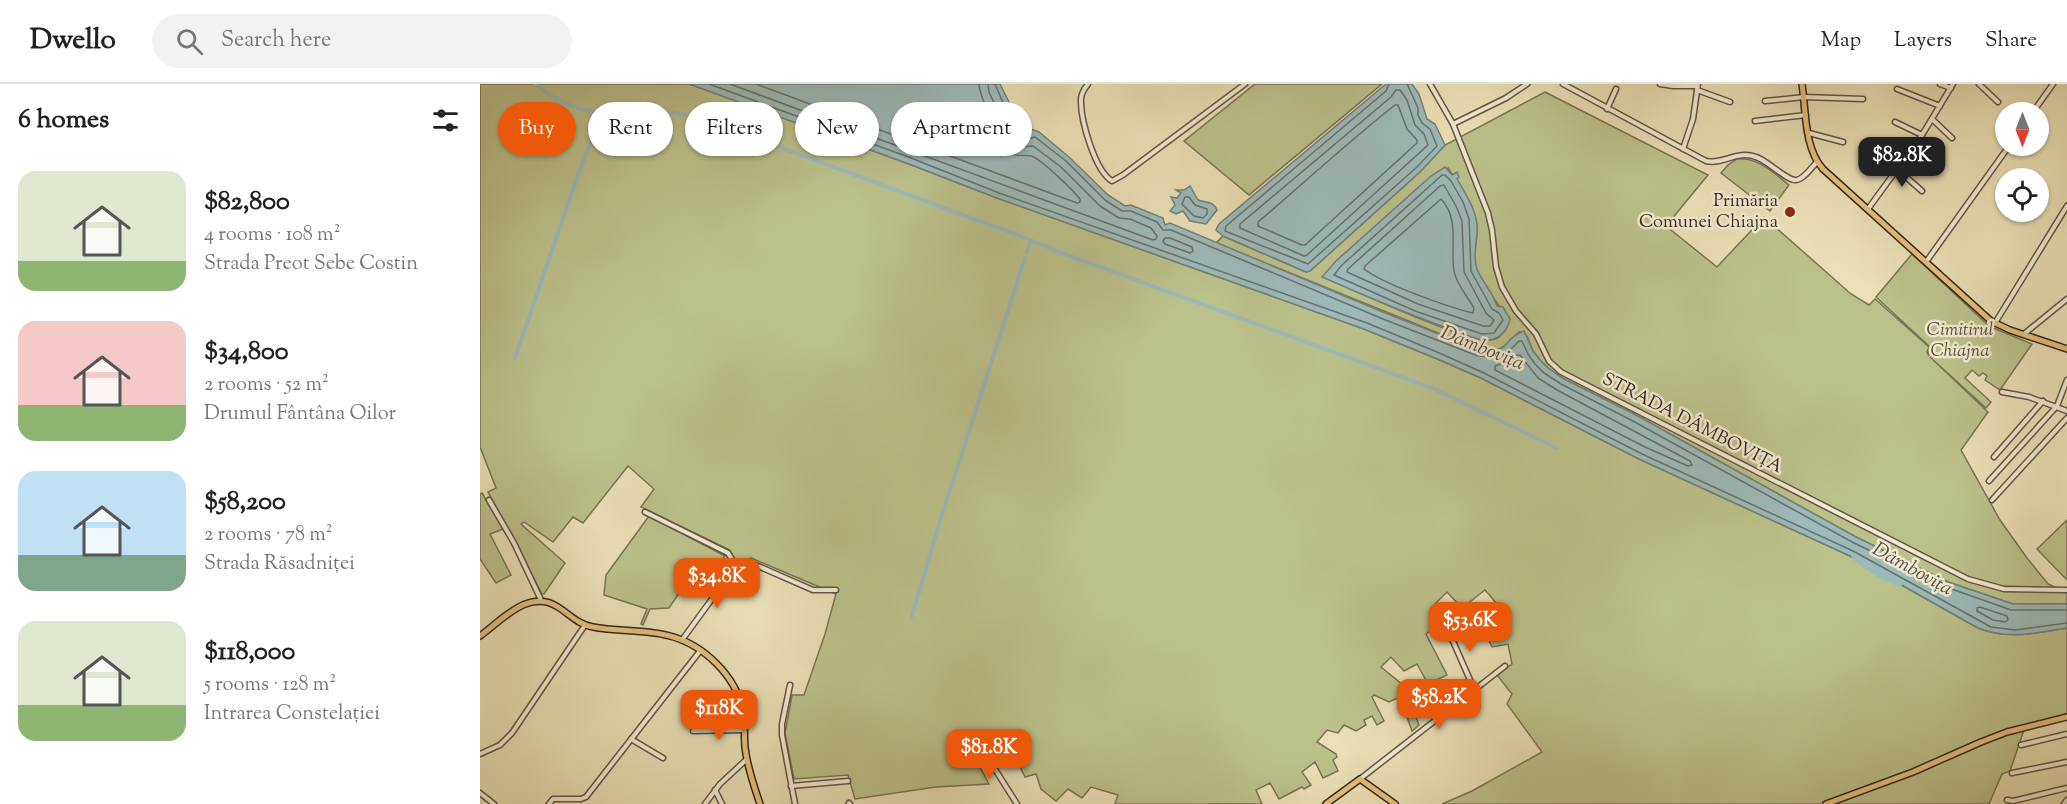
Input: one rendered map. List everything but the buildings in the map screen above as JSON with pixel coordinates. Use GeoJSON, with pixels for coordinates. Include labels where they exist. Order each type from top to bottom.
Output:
{"type":"FeatureCollection","features":[{"type":"Feature","properties":{"kind":"main road"},"geometry":{"type":"LineString","coordinates":[[1802,84],[1812,149],[1817,162],[1994,323],[2067,349]]}},
{"type":"Feature","properties":{"kind":"main road"},"geometry":{"type":"LineString","coordinates":[[480,636],[524,604],[541,600],[551,603],[585,625],[658,633],[682,640],[719,666],[730,681],[743,710],[747,759],[760,804]]}},
{"type":"Feature","properties":{"kind":"main road"},"geometry":{"type":"LineString","coordinates":[[1826,804],[1913,772],[1989,738],[2067,717]]}},
{"type":"Feature","properties":{"kind":"main road"},"geometry":{"type":"LineString","coordinates":[[1326,804],[1360,779],[1395,804]]}},
{"type":"Feature","properties":{"kind":"street"},"geometry":{"type":"LineString","coordinates":[[1088,84],[1081,101],[1090,146],[1096,163],[1112,180],[1123,175],[1245,84]]}},
{"type":"Feature","properties":{"kind":"street","name":"STRADA DÂMBOVIȚA"},"geometry":{"type":"LineString","coordinates":[[1430,84],[1453,124],[1491,222],[1496,267],[1502,287],[1511,303],[1536,334],[1549,361],[1561,372],[1968,579],[2004,590],[2067,590]]}},
{"type":"Feature","properties":{"kind":"street"},"geometry":{"type":"LineString","coordinates":[[1453,124],[1506,98],[1527,84]]}},
{"type":"Feature","properties":{"kind":"street"},"geometry":{"type":"LineString","coordinates":[[1563,84],[1607,110],[1710,162],[1738,155],[1755,156],[1789,178],[1796,180],[1817,162]]}},
{"type":"Feature","properties":{"kind":"street"},"geometry":{"type":"LineString","coordinates":[[1660,84],[1697,87],[1730,102]]}},
{"type":"Feature","properties":{"kind":"street"},"geometry":{"type":"LineString","coordinates":[[1868,210],[1922,135],[1952,86],[1940,84]]}},
{"type":"Feature","properties":{"kind":"street"},"geometry":{"type":"LineString","coordinates":[[1979,84],[1998,102]]}},
{"type":"Feature","properties":{"kind":"street"},"geometry":{"type":"LineString","coordinates":[[2040,102],[2053,84]]}},
{"type":"Feature","properties":{"kind":"street"},"geometry":{"type":"LineString","coordinates":[[1683,149],[1693,119],[1697,87]]}},
{"type":"Feature","properties":{"kind":"street"},"geometry":{"type":"LineString","coordinates":[[1607,110],[1616,89]]}},
{"type":"Feature","properties":{"kind":"street"},"geometry":{"type":"LineString","coordinates":[[1897,89],[1940,106]]}},
{"type":"Feature","properties":{"kind":"street"},"geometry":{"type":"LineString","coordinates":[[1765,101],[1804,97],[1863,99]]}},
{"type":"Feature","properties":{"kind":"street"},"geometry":{"type":"LineString","coordinates":[[1755,121],[1806,115]]}},
{"type":"Feature","properties":{"kind":"street"},"geometry":{"type":"LineString","coordinates":[[1932,119],[1952,138]]}},
{"type":"Feature","properties":{"kind":"street"},"geometry":{"type":"LineString","coordinates":[[1895,122],[1922,135]]}},
{"type":"Feature","properties":{"kind":"street"},"geometry":{"type":"LineString","coordinates":[[1809,133],[1843,142]]}},
{"type":"Feature","properties":{"kind":"street"},"geometry":{"type":"LineString","coordinates":[[1913,147],[1929,162]]}},
{"type":"Feature","properties":{"kind":"street"},"geometry":{"type":"LineString","coordinates":[[1926,262],[2002,156]]}},
{"type":"Feature","properties":{"kind":"street"},"geometry":{"type":"LineString","coordinates":[[1897,169],[1922,191]]}},
{"type":"Feature","properties":{"kind":"street"},"geometry":{"type":"LineString","coordinates":[[1994,323],[2067,206]]}},
{"type":"Feature","properties":{"kind":"street"},"geometry":{"type":"LineString","coordinates":[[2023,335],[2067,299]]}},
{"type":"Feature","properties":{"kind":"street"},"geometry":{"type":"LineString","coordinates":[[1989,481],[2057,406],[2067,380]]}},
{"type":"Feature","properties":{"kind":"street"},"geometry":{"type":"LineString","coordinates":[[2002,392],[2043,401],[2067,411]]}},
{"type":"Feature","properties":{"kind":"street"},"geometry":{"type":"LineString","coordinates":[[1994,457],[2043,401]]}},
{"type":"Feature","properties":{"kind":"street"},"geometry":{"type":"LineString","coordinates":[[1992,500],[2067,418]]}},
{"type":"Feature","properties":{"kind":"street"},"geometry":{"type":"LineString","coordinates":[[489,500],[514,543],[541,600]]}},
{"type":"Feature","properties":{"kind":"street"},"geometry":{"type":"LineString","coordinates":[[645,512],[728,553],[735,566]]}},
{"type":"Feature","properties":{"kind":"street"},"geometry":{"type":"LineString","coordinates":[[682,640],[735,566],[751,563],[813,590],[836,590]]}},
{"type":"Feature","properties":{"kind":"street"},"geometry":{"type":"LineString","coordinates":[[480,754],[500,745],[512,733],[585,625]]}},
{"type":"Feature","properties":{"kind":"street"},"geometry":{"type":"LineString","coordinates":[[1446,630],[1474,689]]}},
{"type":"Feature","properties":{"kind":"street"},"geometry":{"type":"LineString","coordinates":[[549,804],[554,799],[586,797],[700,651]]}},
{"type":"Feature","properties":{"kind":"street"},"geometry":{"type":"LineString","coordinates":[[1360,779],[1505,666]]}},
{"type":"Feature","properties":{"kind":"street"},"geometry":{"type":"LineString","coordinates":[[790,685],[782,735],[795,804]]}},
{"type":"Feature","properties":{"kind":"street"},"geometry":{"type":"LineString","coordinates":[[693,731],[744,730]]}},
{"type":"Feature","properties":{"kind":"street"},"geometry":{"type":"LineString","coordinates":[[2021,745],[2067,734]]}},
{"type":"Feature","properties":{"kind":"street"},"geometry":{"type":"LineString","coordinates":[[631,739],[663,758]]}},
{"type":"Feature","properties":{"kind":"street"},"geometry":{"type":"LineString","coordinates":[[979,744],[1017,804]]}},
{"type":"Feature","properties":{"kind":"street"},"geometry":{"type":"LineString","coordinates":[[705,804],[737,766],[747,759]]}},
{"type":"Feature","properties":{"kind":"street"},"geometry":{"type":"LineString","coordinates":[[2013,773],[2067,762]]}},
{"type":"Feature","properties":{"kind":"street"},"geometry":{"type":"LineString","coordinates":[[791,786],[848,781]]}},
{"type":"Feature","properties":{"kind":"street"},"geometry":{"type":"LineString","coordinates":[[2007,800],[2013,801],[2067,788]]}},
{"type":"Feature","properties":{"kind":"street"},"geometry":{"type":"LineString","coordinates":[[715,790],[722,804]]}},
{"type":"Feature","properties":{"kind":"street"},"geometry":{"type":"LineString","coordinates":[[480,793],[494,804]]}},
{"type":"Feature","properties":{"kind":"street"},"geometry":{"type":"LineString","coordinates":[[2064,804],[2067,800]]}},
{"type":"Feature","properties":{"kind":"green space"},"geometry":{"type":"Polygon","coordinates":[[[480,84],[689,84],[740,102],[685,102],[685,156],[783,156],[783,118],[795,122],[795,156],[879,156],[879,153],[997,198],[1364,329],[1435,358],[1481,378],[1639,459],[1850,556],[1978,628],[2011,635],[2067,628],[2067,714],[2026,724],[2010,771],[2002,774],[1989,804],[1442,804],[1472,791],[1542,752],[1507,704],[1512,694],[1497,675],[1512,664],[1508,644],[1492,647],[1478,618],[1497,604],[1485,590],[1462,608],[1447,592],[1431,608],[1439,625],[1426,634],[1447,675],[1428,684],[1417,664],[1404,671],[1391,657],[1381,667],[1403,685],[1419,725],[1412,731],[1400,697],[1389,702],[1374,695],[1372,697],[1384,721],[1377,725],[1372,716],[1364,720],[1366,725],[1356,731],[1344,725],[1338,733],[1327,730],[1317,742],[1336,754],[1337,757],[1333,760],[1338,771],[1323,778],[1315,762],[1302,772],[1311,785],[1279,799],[1270,783],[1256,790],[1262,804],[1115,804],[1118,795],[1091,787],[1082,798],[1068,789],[1056,801],[1041,789],[1036,774],[1025,777],[1010,746],[997,750],[988,740],[971,751],[989,784],[936,787],[855,799],[848,775],[794,779],[785,733],[792,695],[804,695],[836,594],[751,558],[736,562],[730,550],[641,507],[654,489],[628,466],[583,523],[573,517],[553,542],[524,522],[521,524],[565,563],[542,594],[488,492],[496,488],[480,447],[480,84]]]}},
{"type":"Feature","properties":{"kind":"green space"},"geometry":{"type":"Polygon","coordinates":[[[1255,84],[1382,84],[1249,195],[1184,141],[1255,84]]]}},
{"type":"Feature","properties":{"kind":"green space","name":"Cimitirul Chiajna"},"geometry":{"type":"Polygon","coordinates":[[[1545,92],[1708,175],[1666,226],[1717,267],[1764,217],[1851,294],[1869,305],[1875,299],[1929,347],[1927,352],[1929,356],[1930,347],[1876,297],[1912,254],[1989,326],[2032,344],[2000,390],[1985,380],[1987,376],[1983,373],[1979,376],[1972,370],[1965,378],[1991,402],[1986,408],[1930,357],[1988,412],[1961,450],[2000,520],[2048,584],[2067,592],[2067,604],[2013,604],[1948,582],[1856,537],[1634,414],[1564,379],[1540,360],[1533,351],[1527,336],[1519,332],[1498,350],[1480,350],[1216,243],[1223,236],[1306,272],[1310,271],[1421,171],[1445,145],[1545,92]],[[1448,168],[1352,290],[1447,329],[1484,340],[1495,339],[1503,332],[1507,315],[1490,293],[1476,268],[1477,226],[1473,210],[1448,168]]]}},
{"type":"Feature","properties":{"kind":"green space"},"geometry":{"type":"Polygon","coordinates":[[[1737,159],[1759,163],[1789,185],[1770,211],[1721,173],[1737,159]]]}},
{"type":"Feature","properties":{"kind":"green space"},"geometry":{"type":"Polygon","coordinates":[[[482,493],[503,529],[490,534],[511,575],[496,583],[480,559],[480,494],[482,493]]]}},
{"type":"Feature","properties":{"kind":"green space"},"geometry":{"type":"Polygon","coordinates":[[[649,516],[725,556],[702,590],[686,583],[669,608],[650,609],[643,625],[641,624],[647,609],[604,595],[606,575],[649,516]]]}},
{"type":"Feature","properties":{"kind":"green space"},"geometry":{"type":"Polygon","coordinates":[[[2067,520],[2067,580],[2037,549],[2067,520]]]}},
{"type":"Feature","properties":{"kind":"water","name":"Dâmbovița"},"geometry":{"type":"Polygon","coordinates":[[[689,84],[1000,84],[1009,102],[891,102],[891,156],[1032,156],[1032,129],[1039,132],[1108,195],[1125,206],[1131,205],[1163,218],[1165,225],[1170,223],[1480,350],[1490,351],[1502,348],[1512,337],[1524,331],[1540,360],[1564,379],[1634,414],[1856,537],[1948,582],[2013,604],[2067,604],[2067,628],[2011,635],[1978,628],[1850,556],[1639,459],[1481,378],[1435,358],[1364,329],[997,198],[879,153],[879,102],[795,102],[795,123],[783,118],[783,102],[738,102],[689,84]]]}},
{"type":"Feature","properties":{"kind":"water"},"geometry":{"type":"Polygon","coordinates":[[[1386,84],[1412,84],[1419,94],[1427,119],[1435,124],[1445,145],[1421,171],[1310,271],[1306,272],[1223,236],[1216,230],[1219,224],[1386,84]]]}},
{"type":"Feature","properties":{"kind":"water"},"geometry":{"type":"Polygon","coordinates":[[[1445,167],[1452,175],[1457,172],[1459,177],[1457,179],[1475,213],[1477,269],[1497,306],[1503,307],[1510,319],[1508,326],[1497,338],[1484,340],[1469,336],[1401,311],[1322,277],[1336,261],[1431,176],[1445,167]]]}},
{"type":"Feature","properties":{"kind":"water"},"geometry":{"type":"Polygon","coordinates":[[[1190,186],[1198,200],[1216,207],[1217,210],[1206,224],[1190,221],[1183,211],[1176,214],[1170,211],[1175,205],[1171,197],[1177,198],[1181,193],[1176,190],[1184,190],[1190,186]]]}},
{"type":"Feature","properties":{"kind":"waterway"},"geometry":{"type":"LineString","coordinates":[[535,84],[571,106],[587,110],[673,113],[701,118],[1015,234]]}},
{"type":"Feature","properties":{"kind":"waterway"},"geometry":{"type":"LineString","coordinates":[[515,358],[588,149]]}},
{"type":"Feature","properties":{"kind":"waterway"},"geometry":{"type":"LineString","coordinates":[[1018,235],[1432,388],[1557,448]]}},
{"type":"Feature","properties":{"kind":"waterway"},"geometry":{"type":"LineString","coordinates":[[1027,252],[1031,240]]}},
{"type":"Feature","properties":{"kind":"waterway"},"geometry":{"type":"LineString","coordinates":[[912,616],[940,521],[1025,258]]}},
{"type":"Feature","properties":{"kind":"waterway","name":"Dâmbovița"},"geometry":{"type":"LineString","coordinates":[[1855,557],[1877,573],[1899,583]]}},
{"type":"Feature","properties":{"kind":"place","name":"Primăria Comunei Chiajna"},"geometry":{"type":"Point","coordinates":[1790,212]}}]}
